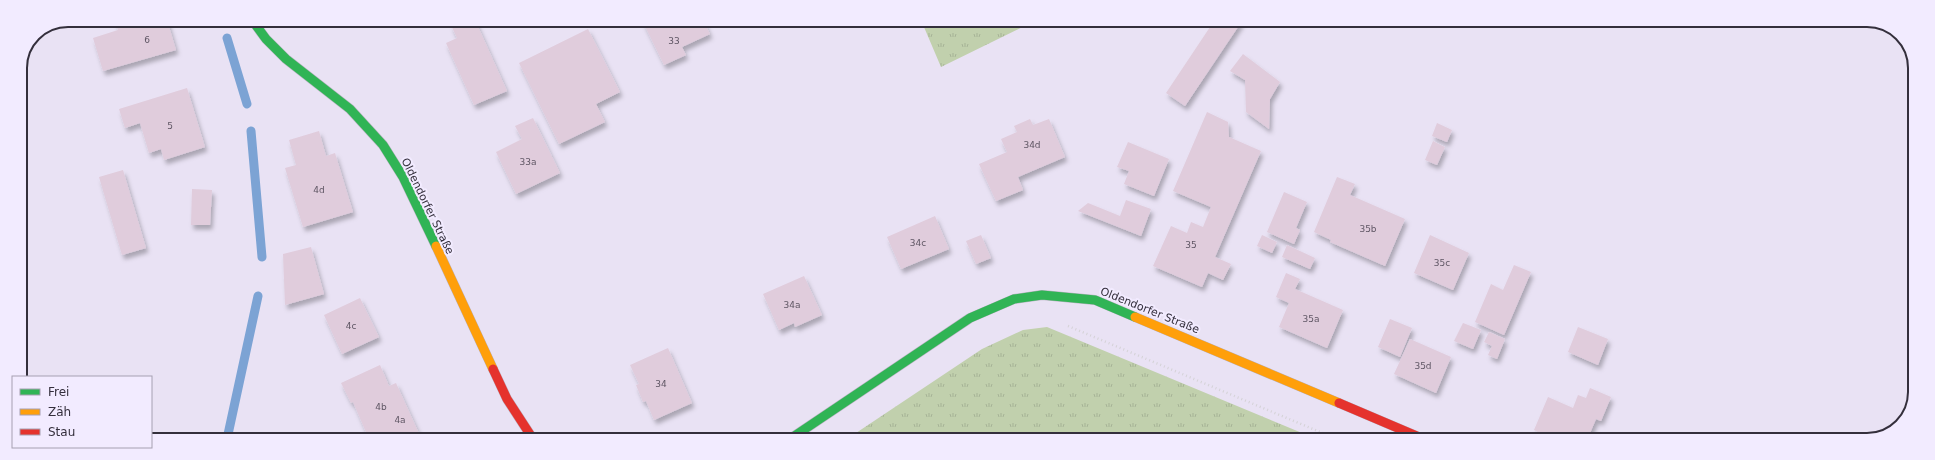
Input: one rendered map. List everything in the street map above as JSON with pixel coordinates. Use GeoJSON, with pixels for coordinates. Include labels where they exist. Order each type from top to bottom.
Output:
{"type":"FeatureCollection","features":[{"type":"Feature","properties":{"kind":"street","name":"Oldendorfer Straße"},"geometry":{"type":"LineString","coordinates":[[257,27],[266,39],[286,59],[350,109],[383,145],[403,177],[507,399],[529,433]]}},
{"type":"Feature","properties":{"kind":"street","name":"Oldendorfer Straße"},"geometry":{"type":"LineString","coordinates":[[799,433],[970,318],[1014,299],[1042,295],[1095,300],[1409,433]]}},
{"type":"Feature","properties":{"kind":"path"},"geometry":{"type":"LineString","coordinates":[[1066,325],[1322,433]]}},
{"type":"Feature","properties":{"kind":"green space"},"geometry":{"type":"Polygon","coordinates":[[[924,27],[1023,27],[941,67],[924,27]]]}},
{"type":"Feature","properties":{"kind":"green space"},"geometry":{"type":"Polygon","coordinates":[[[1047,327],[1302,433],[856,433],[982,349],[1023,330],[1047,327]]]}},
{"type":"Feature","properties":{"kind":"building"},"geometry":{"type":"Polygon","coordinates":[[[117,27],[169,27],[176,50],[103,71],[93,38],[118,30],[117,27]]]}},
{"type":"Feature","properties":{"kind":"building"},"geometry":{"type":"Polygon","coordinates":[[[452,27],[478,27],[507,91],[474,105],[446,43],[457,38],[452,27]]]}},
{"type":"Feature","properties":{"kind":"building"},"geometry":{"type":"Polygon","coordinates":[[[645,27],[706,27],[710,34],[682,47],[686,55],[664,65],[645,27]]]}},
{"type":"Feature","properties":{"kind":"building"},"geometry":{"type":"Polygon","coordinates":[[[1210,27],[1238,27],[1185,106],[1166,93],[1210,27]]]}},
{"type":"Feature","properties":{"kind":"building"},"geometry":{"type":"Polygon","coordinates":[[[588,29],[620,92],[596,104],[605,122],[559,144],[519,63],[588,29]]]}},
{"type":"Feature","properties":{"kind":"building"},"geometry":{"type":"Polygon","coordinates":[[[1243,54],[1280,82],[1270,99],[1269,129],[1246,112],[1245,80],[1230,71],[1243,54]]]}},
{"type":"Feature","properties":{"kind":"building"},"geometry":{"type":"Polygon","coordinates":[[[187,88],[205,147],[164,160],[161,149],[149,153],[140,123],[125,128],[119,109],[187,88]]]}},
{"type":"Feature","properties":{"kind":"building"},"geometry":{"type":"Polygon","coordinates":[[[1207,112],[1228,122],[1229,137],[1261,151],[1215,257],[1231,264],[1223,280],[1208,273],[1202,287],[1153,266],[1171,226],[1187,233],[1191,222],[1203,227],[1211,207],[1173,191],[1207,112]]]}},
{"type":"Feature","properties":{"kind":"building"},"geometry":{"type":"Polygon","coordinates":[[[533,118],[560,173],[516,194],[496,152],[522,139],[515,126],[533,118]]]}},
{"type":"Feature","properties":{"kind":"building"},"geometry":{"type":"Polygon","coordinates":[[[1030,119],[1033,125],[1049,119],[1065,157],[1018,177],[1023,190],[996,201],[979,164],[1007,152],[1001,139],[1017,132],[1014,126],[1030,119]]]}},
{"type":"Feature","properties":{"kind":"building"},"geometry":{"type":"Polygon","coordinates":[[[1437,123],[1452,130],[1447,142],[1432,136],[1437,123]]]}},
{"type":"Feature","properties":{"kind":"building"},"geometry":{"type":"Polygon","coordinates":[[[319,131],[326,156],[335,153],[353,212],[303,227],[285,168],[296,165],[289,140],[319,131]]]}},
{"type":"Feature","properties":{"kind":"building"},"geometry":{"type":"Polygon","coordinates":[[[1433,141],[1445,147],[1437,165],[1425,160],[1433,141]]]}},
{"type":"Feature","properties":{"kind":"building"},"geometry":{"type":"Polygon","coordinates":[[[1128,142],[1169,159],[1154,196],[1124,184],[1129,171],[1117,167],[1128,142]]]}},
{"type":"Feature","properties":{"kind":"building"},"geometry":{"type":"Polygon","coordinates":[[[123,170],[146,248],[122,255],[99,177],[123,170]]]}},
{"type":"Feature","properties":{"kind":"building"},"geometry":{"type":"Polygon","coordinates":[[[1337,177],[1355,184],[1350,195],[1405,219],[1385,266],[1330,242],[1331,240],[1314,232],[1337,177]]]}},
{"type":"Feature","properties":{"kind":"building"},"geometry":{"type":"Polygon","coordinates":[[[192,189],[212,190],[210,225],[191,225],[192,189]]]}},
{"type":"Feature","properties":{"kind":"building"},"geometry":{"type":"Polygon","coordinates":[[[1284,192],[1307,202],[1296,228],[1300,230],[1294,244],[1267,232],[1284,192]]]}},
{"type":"Feature","properties":{"kind":"building"},"geometry":{"type":"Polygon","coordinates":[[[1126,200],[1151,209],[1141,236],[1078,211],[1088,203],[1120,216],[1126,200]]]}},
{"type":"Feature","properties":{"kind":"building"},"geometry":{"type":"Polygon","coordinates":[[[935,216],[949,249],[901,269],[887,237],[935,216]]]}},
{"type":"Feature","properties":{"kind":"building"},"geometry":{"type":"Polygon","coordinates":[[[981,235],[991,258],[976,264],[966,241],[981,235]]]}},
{"type":"Feature","properties":{"kind":"building"},"geometry":{"type":"Polygon","coordinates":[[[1262,235],[1277,242],[1272,253],[1257,246],[1262,235]]]}},
{"type":"Feature","properties":{"kind":"building"},"geometry":{"type":"Polygon","coordinates":[[[1430,235],[1469,253],[1453,290],[1414,273],[1430,235]]]}},
{"type":"Feature","properties":{"kind":"building"},"geometry":{"type":"Polygon","coordinates":[[[1287,245],[1315,258],[1310,269],[1282,257],[1287,245]]]}},
{"type":"Feature","properties":{"kind":"building"},"geometry":{"type":"Polygon","coordinates":[[[311,247],[324,294],[285,305],[283,254],[311,247]]]}},
{"type":"Feature","properties":{"kind":"building"},"geometry":{"type":"Polygon","coordinates":[[[1514,265],[1531,272],[1504,335],[1475,322],[1491,284],[1503,290],[1514,265]]]}},
{"type":"Feature","properties":{"kind":"building"},"geometry":{"type":"Polygon","coordinates":[[[1286,273],[1300,279],[1295,289],[1343,310],[1327,348],[1279,327],[1289,303],[1276,297],[1286,273]]]}},
{"type":"Feature","properties":{"kind":"building"},"geometry":{"type":"Polygon","coordinates":[[[804,276],[822,315],[795,327],[794,323],[779,330],[763,294],[804,276]]]}},
{"type":"Feature","properties":{"kind":"building"},"geometry":{"type":"Polygon","coordinates":[[[360,298],[379,337],[342,354],[324,315],[360,298]]]}},
{"type":"Feature","properties":{"kind":"building"},"geometry":{"type":"Polygon","coordinates":[[[1390,319],[1412,328],[1400,357],[1378,347],[1390,319]]]}},
{"type":"Feature","properties":{"kind":"building"},"geometry":{"type":"Polygon","coordinates":[[[1463,323],[1481,330],[1473,349],[1454,341],[1463,323]]]}},
{"type":"Feature","properties":{"kind":"building"},"geometry":{"type":"Polygon","coordinates":[[[1578,327],[1608,339],[1598,365],[1568,352],[1578,327]]]}},
{"type":"Feature","properties":{"kind":"building"},"geometry":{"type":"Polygon","coordinates":[[[1489,332],[1505,339],[1497,359],[1488,355],[1492,346],[1484,342],[1489,332]]]}},
{"type":"Feature","properties":{"kind":"building"},"geometry":{"type":"Polygon","coordinates":[[[1410,339],[1451,357],[1436,393],[1394,374],[1410,339]]]}},
{"type":"Feature","properties":{"kind":"building"},"geometry":{"type":"Polygon","coordinates":[[[668,348],[692,403],[654,420],[646,401],[643,402],[636,385],[639,384],[630,365],[668,348]]]}},
{"type":"Feature","properties":{"kind":"building"},"geometry":{"type":"Polygon","coordinates":[[[380,365],[389,386],[396,383],[419,433],[366,433],[353,402],[351,403],[341,383],[380,365]]]}},
{"type":"Feature","properties":{"kind":"building"},"geometry":{"type":"Polygon","coordinates":[[[1590,388],[1611,397],[1601,421],[1596,419],[1590,433],[1540,433],[1534,430],[1548,397],[1573,408],[1578,395],[1586,398],[1590,388]]]}},
{"type":"Feature","properties":{"kind":"waterway"},"geometry":{"type":"LineString","coordinates":[[227,38],[247,104]]}},
{"type":"Feature","properties":{"kind":"waterway"},"geometry":{"type":"LineString","coordinates":[[251,131],[262,257]]}},
{"type":"Feature","properties":{"kind":"waterway"},"geometry":{"type":"LineString","coordinates":[[228,433],[258,296]]}},
{"type":"Feature","properties":{"kind":"traffic: fast"},"geometry":{"type":"LineString","coordinates":[[257,27],[266,39],[286,59],[350,109],[383,145],[403,177],[436,246]]}},
{"type":"Feature","properties":{"kind":"traffic: fast"},"geometry":{"type":"LineString","coordinates":[[799,433],[970,318],[1014,299],[1042,295],[1095,300],[1135,317]]}},
{"type":"Feature","properties":{"kind":"traffic: slow"},"geometry":{"type":"LineString","coordinates":[[436,246],[493,369]]}},
{"type":"Feature","properties":{"kind":"traffic: slow"},"geometry":{"type":"LineString","coordinates":[[1135,317],[1339,403]]}},
{"type":"Feature","properties":{"kind":"traffic: jam"},"geometry":{"type":"LineString","coordinates":[[493,369],[507,399],[529,433]]}},
{"type":"Feature","properties":{"kind":"traffic: jam"},"geometry":{"type":"LineString","coordinates":[[1339,403],[1410,433]]}}]}
